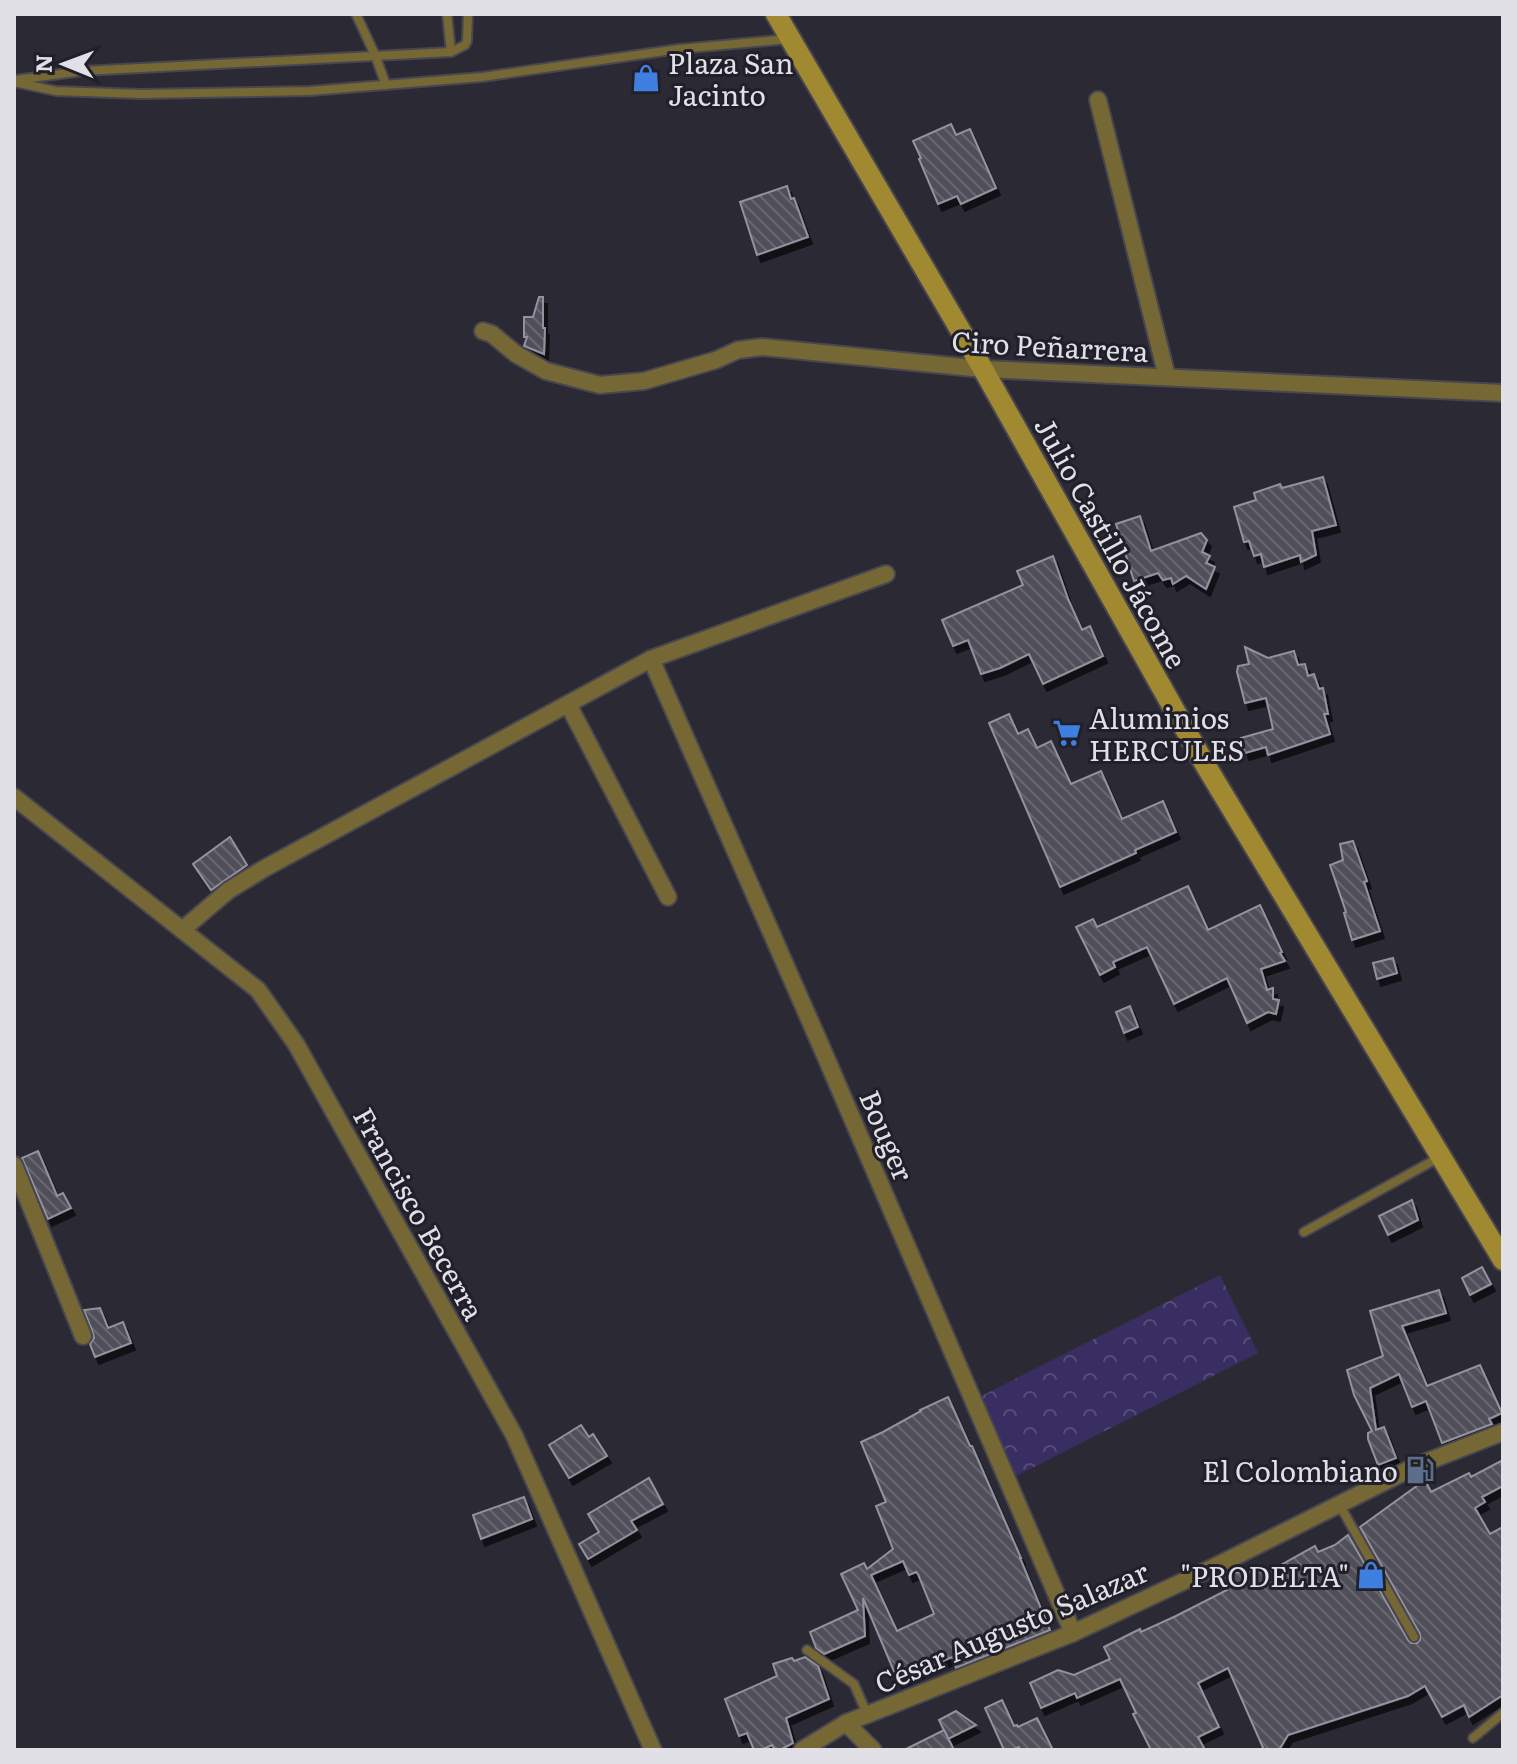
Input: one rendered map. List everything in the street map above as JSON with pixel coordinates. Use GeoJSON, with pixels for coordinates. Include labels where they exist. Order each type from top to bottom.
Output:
{"type":"FeatureCollection","features":[{"type":"Feature","properties":{"kind":"main road","name":"Julio Castillo Jácome"},"geometry":{"type":"LineString","coordinates":[[776,14],[983,369],[1203,761],[1503,1260]]}},
{"type":"Feature","properties":{"kind":"street"},"geometry":{"type":"LineString","coordinates":[[1098,100],[1167,377]]}},
{"type":"Feature","properties":{"kind":"street","name":"Ciro Peñarrera"},"geometry":{"type":"LineString","coordinates":[[483,331],[546,371],[600,385],[644,381],[716,360],[738,350],[762,347],[983,369],[1503,393]]}},
{"type":"Feature","properties":{"kind":"street"},"geometry":{"type":"LineString","coordinates":[[182,930],[229,890],[265,868],[651,659],[886,574]]}},
{"type":"Feature","properties":{"kind":"street","name":"Bouger"},"geometry":{"type":"LineString","coordinates":[[651,659],[1073,1633]]}},
{"type":"Feature","properties":{"kind":"street"},"geometry":{"type":"LineString","coordinates":[[568,704],[668,897]]}},
{"type":"Feature","properties":{"kind":"street","name":"Francisco Becerra"},"geometry":{"type":"LineString","coordinates":[[14,797],[258,990],[296,1044],[514,1435],[653,1750]]}},
{"type":"Feature","properties":{"kind":"street"},"geometry":{"type":"LineString","coordinates":[[14,1165],[83,1336]]}},
{"type":"Feature","properties":{"kind":"street","name":"César Augusto Salazar"},"geometry":{"type":"LineString","coordinates":[[802,1750],[846,1723],[1073,1633],[1416,1466],[1503,1432]]}},
{"type":"Feature","properties":{"kind":"street"},"geometry":{"type":"LineString","coordinates":[[846,1723],[873,1750]]}},
{"type":"Feature","properties":{"kind":"lane"},"geometry":{"type":"LineString","coordinates":[[356,14],[386,85]]}},
{"type":"Feature","properties":{"kind":"lane"},"geometry":{"type":"LineString","coordinates":[[447,14],[451,52]]}},
{"type":"Feature","properties":{"kind":"lane"},"geometry":{"type":"LineString","coordinates":[[14,81],[83,71],[451,52],[467,41],[468,14]]}},
{"type":"Feature","properties":{"kind":"lane"},"geometry":{"type":"LineString","coordinates":[[14,81],[56,91],[141,94],[310,91],[482,77],[679,49],[791,39]]}},
{"type":"Feature","properties":{"kind":"lane"},"geometry":{"type":"LineString","coordinates":[[1304,1232],[1441,1156]]}},
{"type":"Feature","properties":{"kind":"lane"},"geometry":{"type":"LineString","coordinates":[[1338,1504],[1414,1637]]}},
{"type":"Feature","properties":{"kind":"lane"},"geometry":{"type":"LineString","coordinates":[[807,1650],[854,1684],[868,1715]]}},
{"type":"Feature","properties":{"kind":"lane"},"geometry":{"type":"LineString","coordinates":[[1473,1738],[1503,1713]]}},
{"type":"Feature","properties":{"kind":"green space"},"geometry":{"type":"Polygon","coordinates":[[[1220,1275],[1258,1353],[1003,1483],[964,1405],[1220,1275]]]}},
{"type":"Feature","properties":{"kind":"building"},"geometry":{"type":"Polygon","coordinates":[[[951,124],[956,135],[970,129],[996,188],[961,204],[957,196],[938,204],[913,141],[951,124]]]}},
{"type":"Feature","properties":{"kind":"building"},"geometry":{"type":"Polygon","coordinates":[[[787,186],[808,237],[757,255],[740,202],[787,186]]]}},
{"type":"Feature","properties":{"kind":"building"},"geometry":{"type":"Polygon","coordinates":[[[539,297],[543,297],[544,354],[524,346],[527,337],[524,337],[524,317],[533,317],[539,297]]]}},
{"type":"Feature","properties":{"kind":"building"},"geometry":{"type":"Polygon","coordinates":[[[1323,477],[1336,525],[1312,531],[1316,555],[1301,562],[1300,555],[1264,567],[1261,554],[1254,556],[1249,541],[1244,542],[1234,507],[1256,500],[1254,493],[1280,484],[1282,488],[1323,477]]]}},
{"type":"Feature","properties":{"kind":"building"},"geometry":{"type":"Polygon","coordinates":[[[1140,516],[1151,551],[1201,533],[1207,540],[1202,552],[1210,556],[1206,563],[1215,567],[1206,589],[1186,576],[1173,584],[1171,578],[1163,580],[1158,573],[1134,581],[1116,524],[1140,516]]]}},
{"type":"Feature","properties":{"kind":"building"},"geometry":{"type":"Polygon","coordinates":[[[1053,556],[1082,630],[1090,626],[1103,656],[1043,684],[1029,654],[981,674],[968,640],[953,646],[942,620],[1023,585],[1017,571],[1053,556]]]}},
{"type":"Feature","properties":{"kind":"building"},"geometry":{"type":"Polygon","coordinates":[[[1245,647],[1268,658],[1294,651],[1298,665],[1305,664],[1308,676],[1314,674],[1319,689],[1323,688],[1328,714],[1324,714],[1330,734],[1268,755],[1266,747],[1245,753],[1241,738],[1273,729],[1266,698],[1245,703],[1237,672],[1238,666],[1249,664],[1245,647]]]}},
{"type":"Feature","properties":{"kind":"building"},"geometry":{"type":"Polygon","coordinates":[[[1009,714],[1018,734],[1028,729],[1037,748],[1051,741],[1071,784],[1101,771],[1122,819],[1163,801],[1176,832],[1060,887],[989,723],[1009,714]]]}},
{"type":"Feature","properties":{"kind":"building"},"geometry":{"type":"Polygon","coordinates":[[[230,837],[247,865],[211,890],[193,864],[230,837]]]}},
{"type":"Feature","properties":{"kind":"building"},"geometry":{"type":"Polygon","coordinates":[[[1353,841],[1380,931],[1352,940],[1330,865],[1343,860],[1340,844],[1353,841]]]}},
{"type":"Feature","properties":{"kind":"building"},"geometry":{"type":"Polygon","coordinates":[[[1188,886],[1208,930],[1260,905],[1285,961],[1261,969],[1267,990],[1273,988],[1273,999],[1279,1000],[1276,1014],[1268,1012],[1247,1023],[1227,978],[1174,1004],[1147,947],[1113,962],[1115,967],[1100,975],[1076,927],[1093,919],[1097,927],[1188,886]]]}},
{"type":"Feature","properties":{"kind":"building"},"geometry":{"type":"Polygon","coordinates":[[[1393,958],[1397,973],[1377,979],[1373,963],[1393,958]]]}},
{"type":"Feature","properties":{"kind":"building"},"geometry":{"type":"Polygon","coordinates":[[[1130,1006],[1138,1027],[1124,1033],[1116,1012],[1130,1006]]]}},
{"type":"Feature","properties":{"kind":"building"},"geometry":{"type":"Polygon","coordinates":[[[38,1151],[57,1196],[63,1193],[71,1208],[48,1219],[22,1158],[38,1151]]]}},
{"type":"Feature","properties":{"kind":"building"},"geometry":{"type":"Polygon","coordinates":[[[1412,1200],[1418,1220],[1388,1235],[1379,1216],[1412,1200]]]}},
{"type":"Feature","properties":{"kind":"building"},"geometry":{"type":"Polygon","coordinates":[[[1482,1267],[1491,1284],[1470,1295],[1462,1278],[1482,1267]]]}},
{"type":"Feature","properties":{"kind":"building"},"geometry":{"type":"Polygon","coordinates":[[[1439,1290],[1446,1313],[1402,1326],[1427,1386],[1480,1365],[1502,1413],[1489,1419],[1492,1424],[1442,1443],[1426,1401],[1412,1407],[1399,1374],[1370,1388],[1376,1430],[1384,1427],[1396,1458],[1378,1465],[1368,1439],[1368,1433],[1372,1431],[1354,1395],[1347,1370],[1383,1356],[1370,1311],[1439,1290]]]}},
{"type":"Feature","properties":{"kind":"building"},"geometry":{"type":"Polygon","coordinates":[[[100,1308],[108,1328],[123,1322],[131,1343],[95,1357],[90,1344],[93,1333],[84,1310],[100,1308]]]}},
{"type":"Feature","properties":{"kind":"building"},"geometry":{"type":"Polygon","coordinates":[[[948,1397],[1050,1630],[956,1668],[952,1657],[898,1681],[863,1598],[865,1636],[824,1654],[816,1648],[810,1632],[858,1610],[841,1574],[864,1563],[867,1569],[893,1549],[876,1506],[886,1502],[861,1442],[948,1397]],[[903,1561],[871,1575],[897,1631],[934,1614],[918,1574],[909,1575],[903,1561]]]}},
{"type":"Feature","properties":{"kind":"building"},"geometry":{"type":"Polygon","coordinates":[[[581,1425],[589,1437],[593,1434],[607,1456],[569,1478],[549,1445],[581,1425]]]}},
{"type":"Feature","properties":{"kind":"building"},"geometry":{"type":"Polygon","coordinates":[[[1503,1460],[1503,1486],[1482,1497],[1485,1502],[1475,1508],[1490,1534],[1503,1527],[1503,1695],[1469,1717],[1464,1705],[1442,1717],[1425,1686],[1408,1696],[1288,1735],[1279,1750],[1264,1750],[1228,1668],[1198,1683],[1219,1727],[1198,1737],[1205,1750],[1151,1750],[1120,1679],[1077,1698],[1075,1693],[1041,1708],[1030,1683],[1058,1670],[1074,1675],[1110,1659],[1104,1647],[1227,1590],[1222,1575],[1270,1571],[1315,1546],[1318,1552],[1348,1535],[1408,1640],[1417,1643],[1420,1634],[1360,1527],[1425,1480],[1431,1492],[1469,1473],[1471,1477],[1503,1460]]]}},
{"type":"Feature","properties":{"kind":"building"},"geometry":{"type":"Polygon","coordinates":[[[649,1478],[663,1504],[631,1521],[637,1530],[588,1559],[579,1544],[599,1532],[588,1514],[649,1478]]]}},
{"type":"Feature","properties":{"kind":"building"},"geometry":{"type":"Polygon","coordinates":[[[524,1497],[532,1519],[481,1539],[473,1515],[524,1497]]]}},
{"type":"Feature","properties":{"kind":"building"},"geometry":{"type":"Polygon","coordinates":[[[805,1657],[818,1666],[829,1699],[786,1718],[793,1743],[780,1750],[775,1750],[772,1745],[754,1750],[747,1733],[739,1736],[725,1699],[777,1676],[773,1664],[805,1657]]]}},
{"type":"Feature","properties":{"kind":"building"},"geometry":{"type":"Polygon","coordinates":[[[1002,1700],[1014,1726],[1037,1718],[1053,1750],[1020,1750],[1019,1747],[1004,1750],[985,1708],[1002,1700]]]}},
{"type":"Feature","properties":{"kind":"building"},"geometry":{"type":"Polygon","coordinates":[[[956,1711],[976,1725],[948,1739],[939,1720],[956,1711]]]}},
{"type":"Feature","properties":{"kind":"building"},"geometry":{"type":"Polygon","coordinates":[[[944,1730],[954,1750],[904,1750],[944,1730]]]}},
{"type":"Feature","properties":{"kind":"place","name":"Plaza San Jacinto"},"geometry":{"type":"Point","coordinates":[646,78]}},
{"type":"Feature","properties":{"kind":"place","name":"Aluminios HERCULES"},"geometry":{"type":"Point","coordinates":[1067,733]}},
{"type":"Feature","properties":{"kind":"place","name":"El Colombiano"},"geometry":{"type":"Point","coordinates":[1420,1470]}},
{"type":"Feature","properties":{"kind":"place","name":"\"PRODELTA\""},"geometry":{"type":"Point","coordinates":[1371,1575]}}]}
